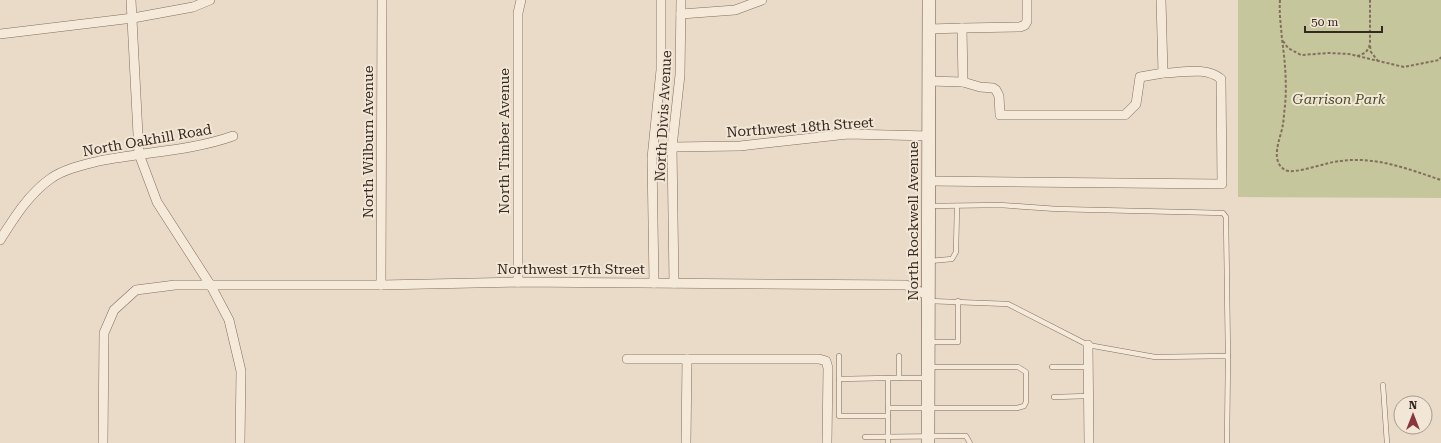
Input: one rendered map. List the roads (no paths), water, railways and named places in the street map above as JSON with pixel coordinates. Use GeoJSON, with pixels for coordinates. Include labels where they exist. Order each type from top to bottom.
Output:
{"type":"FeatureCollection","features":[{"type":"Feature","properties":{"kind":"main road","name":"North Rockwell Avenue"},"geometry":{"type":"LineString","coordinates":[[928,439],[930,181],[929,0]]}},
{"type":"Feature","properties":{"kind":"street"},"geometry":{"type":"LineString","coordinates":[[131,0],[138,154],[157,202],[211,286],[229,320],[241,371],[240,443]]}},
{"type":"Feature","properties":{"kind":"street"},"geometry":{"type":"LineString","coordinates":[[0,34],[133,18],[193,7],[210,0]]}},
{"type":"Feature","properties":{"kind":"street","name":"North Wilburn Avenue"},"geometry":{"type":"LineString","coordinates":[[381,285],[382,0]]}},
{"type":"Feature","properties":{"kind":"street","name":"North Timber Avenue"},"geometry":{"type":"LineString","coordinates":[[518,282],[518,13],[521,0]]}},
{"type":"Feature","properties":{"kind":"street","name":"North Divis Avenue"},"geometry":{"type":"LineString","coordinates":[[654,282],[652,158],[661,70],[661,0]]}},
{"type":"Feature","properties":{"kind":"street","name":"North Divis Avenue"},"geometry":{"type":"LineString","coordinates":[[674,282],[672,147],[680,75],[681,0]]}},
{"type":"Feature","properties":{"kind":"street"},"geometry":{"type":"LineString","coordinates":[[682,14],[735,10],[762,0]]}},
{"type":"Feature","properties":{"kind":"street"},"geometry":{"type":"LineString","coordinates":[[929,29],[1020,27],[1026,25],[1027,0]]}},
{"type":"Feature","properties":{"kind":"street"},"geometry":{"type":"LineString","coordinates":[[1161,0],[1163,73]]}},
{"type":"Feature","properties":{"kind":"street"},"geometry":{"type":"LineString","coordinates":[[962,28],[963,82]]}},
{"type":"Feature","properties":{"kind":"street"},"geometry":{"type":"LineString","coordinates":[[929,81],[963,82],[996,90],[1000,96],[1000,114],[1124,115],[1136,104],[1140,77],[1163,73],[1207,72],[1215,74],[1221,80],[1222,184],[930,181]]}},
{"type":"Feature","properties":{"kind":"street","name":"Northwest 18th Street"},"geometry":{"type":"LineString","coordinates":[[672,147],[740,146],[848,134],[930,136]]}},
{"type":"Feature","properties":{"kind":"street","name":"North Oakhill Road"},"geometry":{"type":"LineString","coordinates":[[0,240],[21,207],[50,179],[79,166],[138,154],[215,143],[233,136]]}},
{"type":"Feature","properties":{"kind":"street","name":"Northwest 17th Street"},"geometry":{"type":"LineString","coordinates":[[103,443],[104,332],[114,310],[136,290],[175,285],[381,285],[518,282],[674,282],[906,285],[929,298]]}},
{"type":"Feature","properties":{"kind":"street"},"geometry":{"type":"LineString","coordinates":[[1088,345],[1089,443]]}},
{"type":"Feature","properties":{"kind":"street"},"geometry":{"type":"LineString","coordinates":[[627,359],[820,359],[826,361],[828,368],[827,443]]}},
{"type":"Feature","properties":{"kind":"street"},"geometry":{"type":"LineString","coordinates":[[686,359],[686,443]]}},
{"type":"Feature","properties":{"kind":"lane"},"geometry":{"type":"LineString","coordinates":[[929,206],[1000,205],[1057,209],[1223,213],[1226,217],[1228,356],[1227,443]]}},
{"type":"Feature","properties":{"kind":"lane"},"geometry":{"type":"LineString","coordinates":[[929,260],[952,259],[956,252],[957,206]]}},
{"type":"Feature","properties":{"kind":"lane"},"geometry":{"type":"LineString","coordinates":[[929,298],[1008,304],[1088,345],[1155,357],[1228,356]]}},
{"type":"Feature","properties":{"kind":"lane"},"geometry":{"type":"LineString","coordinates":[[929,342],[958,342],[958,301]]}},
{"type":"Feature","properties":{"kind":"lane"},"geometry":{"type":"LineString","coordinates":[[839,356],[839,416],[888,416]]}},
{"type":"Feature","properties":{"kind":"lane"},"geometry":{"type":"LineString","coordinates":[[899,356],[899,378]]}},
{"type":"Feature","properties":{"kind":"lane"},"geometry":{"type":"LineString","coordinates":[[1052,367],[1088,366]]}},
{"type":"Feature","properties":{"kind":"lane"},"geometry":{"type":"LineString","coordinates":[[839,379],[899,378],[928,373],[1018,367],[1026,372],[1026,402],[1024,406],[1017,408],[888,408]]}},
{"type":"Feature","properties":{"kind":"lane"},"geometry":{"type":"LineString","coordinates":[[888,378],[888,443]]}},
{"type":"Feature","properties":{"kind":"lane"},"geometry":{"type":"LineString","coordinates":[[1383,385],[1387,443]]}},
{"type":"Feature","properties":{"kind":"lane"},"geometry":{"type":"LineString","coordinates":[[1054,397],[1089,396]]}},
{"type":"Feature","properties":{"kind":"lane"},"geometry":{"type":"LineString","coordinates":[[865,437],[888,436],[928,439],[966,436],[970,443]]}},
{"type":"Feature","properties":{"kind":"park label","name":"Garrison Park"},"geometry":{"type":"Point","coordinates":[1339,99]}}]}
